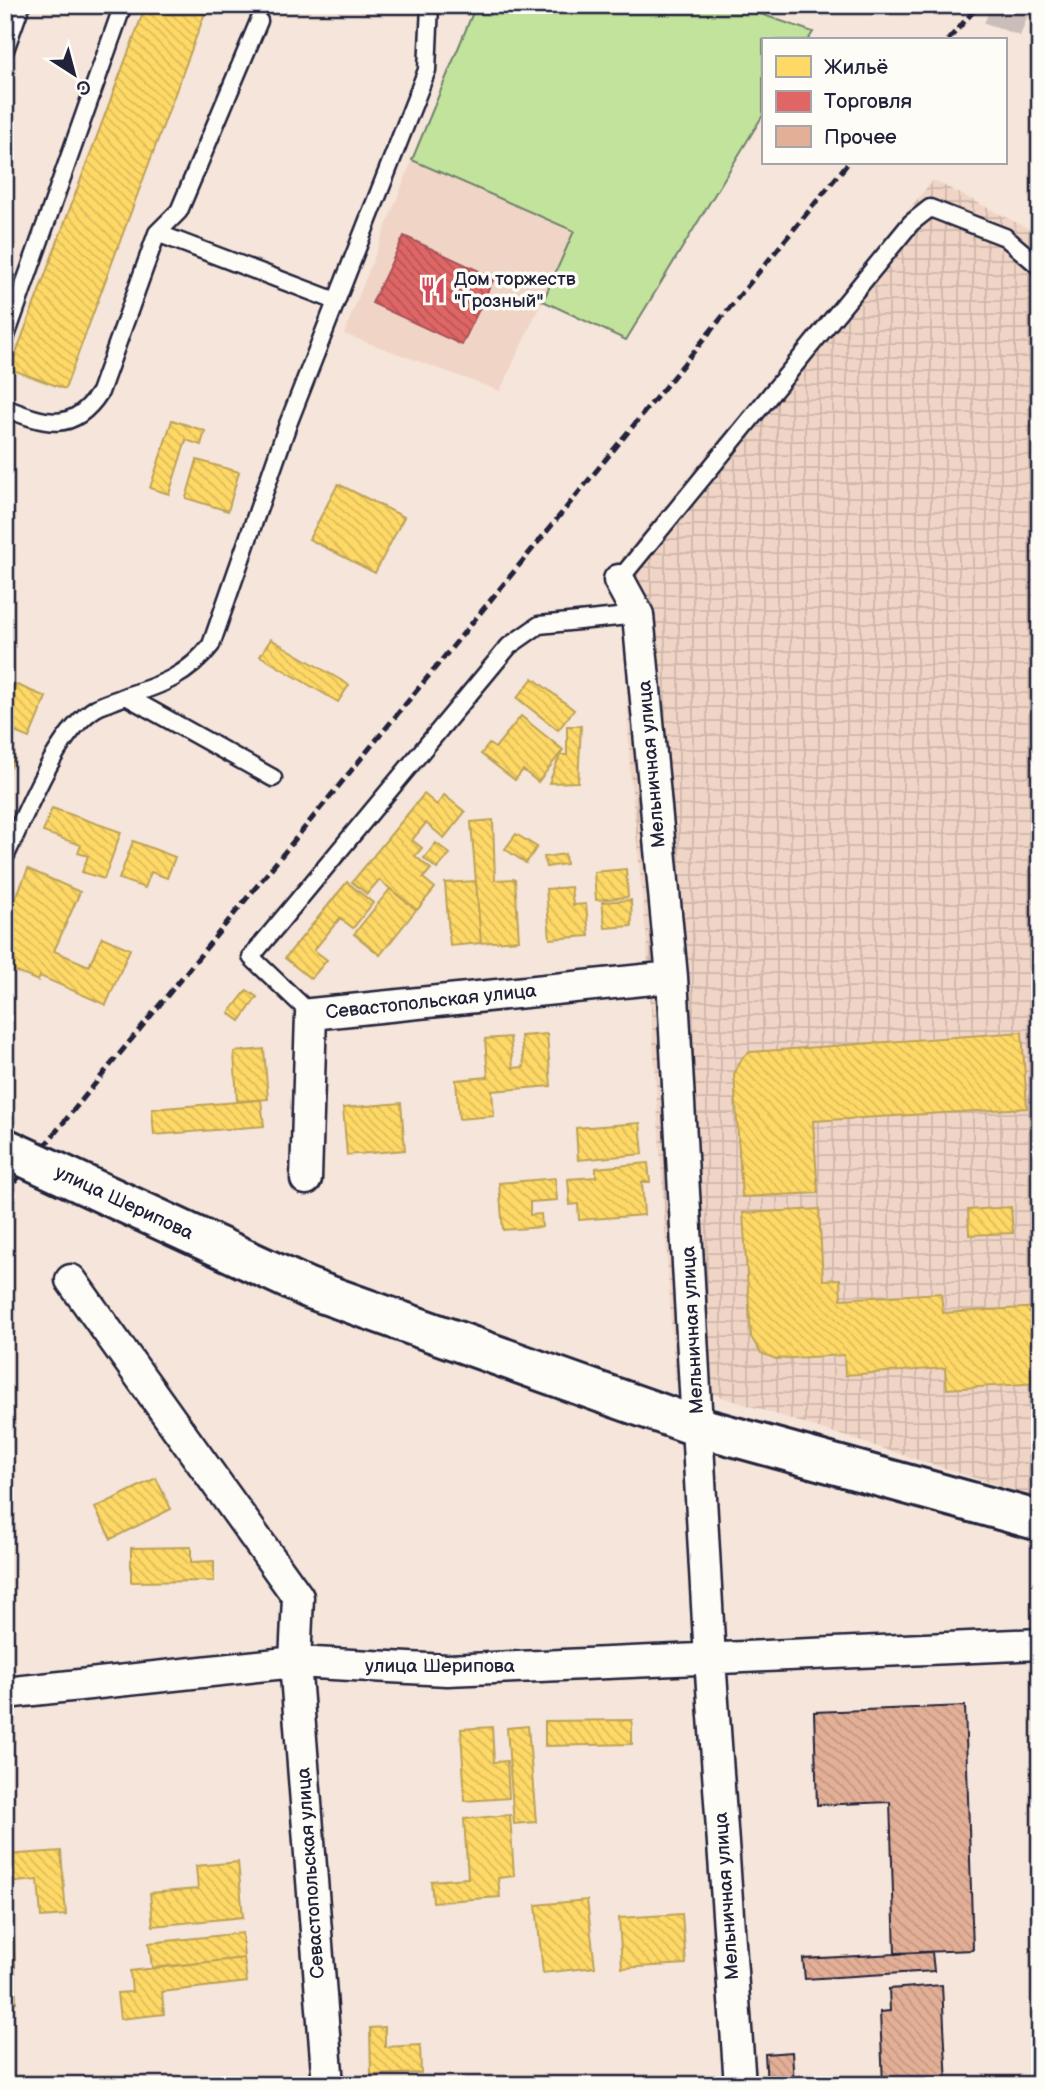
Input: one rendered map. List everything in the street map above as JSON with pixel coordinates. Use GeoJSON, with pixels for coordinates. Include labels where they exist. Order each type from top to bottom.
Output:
{"type":"FeatureCollection","features":[{"type":"Feature","properties":{"kind":"main road","name":"улица Шерипова"},"geometry":{"type":"LineString","coordinates":[[5,1148],[308,1288],[699,1427],[1040,1521]]}},
{"type":"Feature","properties":{"kind":"street","name":"Мельничная улица"},"geometry":{"type":"LineString","coordinates":[[619,580],[638,615],[672,977],[710,1659],[740,2085]]}},
{"type":"Feature","properties":{"kind":"street","name":"Севастопольская улица"},"geometry":{"type":"LineString","coordinates":[[306,1179],[311,1014],[672,977]]}},
{"type":"Feature","properties":{"kind":"street"},"geometry":{"type":"LineString","coordinates":[[71,1280],[298,1597],[295,1662]]}},
{"type":"Feature","properties":{"kind":"street","name":"улица Шерипова"},"geometry":{"type":"LineString","coordinates":[[5,1693],[295,1662],[447,1670],[1040,1644]]}},
{"type":"Feature","properties":{"kind":"street","name":"Севастопольская улица"},"geometry":{"type":"LineString","coordinates":[[295,1662],[328,2085]]}},
{"type":"Feature","properties":{"kind":"lane"},"geometry":{"type":"LineString","coordinates":[[5,50],[21,5]]}},
{"type":"Feature","properties":{"kind":"lane"},"geometry":{"type":"LineString","coordinates":[[5,339],[123,5]]}},
{"type":"Feature","properties":{"kind":"lane"},"geometry":{"type":"LineString","coordinates":[[5,857],[44,777],[69,735],[94,709],[167,684],[196,663],[211,645],[288,424],[427,70],[430,5]]}},
{"type":"Feature","properties":{"kind":"lane"},"geometry":{"type":"LineString","coordinates":[[5,408],[32,419],[55,422],[72,420],[88,411],[100,392],[158,233],[180,211],[259,21]]}},
{"type":"Feature","properties":{"kind":"lane"},"geometry":{"type":"LineString","coordinates":[[619,580],[911,223],[930,208],[1005,237],[1040,267]]}},
{"type":"Feature","properties":{"kind":"lane"},"geometry":{"type":"LineString","coordinates":[[158,233],[336,302]]}},
{"type":"Feature","properties":{"kind":"lane"},"geometry":{"type":"LineString","coordinates":[[311,1014],[251,957],[509,646],[539,625],[638,615]]}},
{"type":"Feature","properties":{"kind":"lane"},"geometry":{"type":"LineString","coordinates":[[126,696],[273,778]]}},
{"type":"Feature","properties":{"kind":"shaded area"},"geometry":{"type":"Polygon","coordinates":[[[412,160],[574,232],[500,391],[344,334],[412,160]]]}},
{"type":"Feature","properties":{"kind":"shaded area"},"geometry":{"type":"Polygon","coordinates":[[[933,180],[1033,231],[1040,321],[1040,1499],[675,1382],[646,932],[630,773],[622,558],[933,180]]]}},
{"type":"Feature","properties":{"kind":"green space"},"geometry":{"type":"Polygon","coordinates":[[[476,5],[735,5],[813,32],[809,38],[762,38],[762,117],[626,340],[543,301],[574,231],[412,160],[476,5]]]}},
{"type":"Feature","properties":{"kind":"building: Жильё"},"geometry":{"type":"Polygon","coordinates":[[[146,5],[208,5],[65,389],[10,369],[146,5]]]}},
{"type":"Feature","properties":{"kind":"building: Жильё"},"geometry":{"type":"Polygon","coordinates":[[[172,420],[205,431],[201,445],[186,440],[169,494],[150,488],[172,420]]]}},
{"type":"Feature","properties":{"kind":"building: Жильё"},"geometry":{"type":"Polygon","coordinates":[[[197,460],[239,472],[228,511],[186,498],[197,460]]]}},
{"type":"Feature","properties":{"kind":"building: Жильё"},"geometry":{"type":"Polygon","coordinates":[[[338,484],[404,517],[375,573],[309,539],[338,484]]]}},
{"type":"Feature","properties":{"kind":"building: Жильё"},"geometry":{"type":"Polygon","coordinates":[[[271,639],[349,685],[338,702],[260,656],[271,639]]]}},
{"type":"Feature","properties":{"kind":"building: Жильё"},"geometry":{"type":"Polygon","coordinates":[[[533,678],[574,710],[558,730],[517,698],[533,678]]]}},
{"type":"Feature","properties":{"kind":"building: Жильё"},"geometry":{"type":"Polygon","coordinates":[[[5,680],[46,697],[29,738],[5,728],[5,680]]]}},
{"type":"Feature","properties":{"kind":"building: Жильё"},"geometry":{"type":"Polygon","coordinates":[[[521,716],[563,750],[538,782],[523,770],[515,780],[481,754],[489,744],[495,748],[521,716]]]}},
{"type":"Feature","properties":{"kind":"building: Жильё"},"geometry":{"type":"Polygon","coordinates":[[[567,726],[581,726],[578,782],[549,783],[560,755],[567,755],[567,726]]]}},
{"type":"Feature","properties":{"kind":"building: Жильё"},"geometry":{"type":"Polygon","coordinates":[[[5,755],[14,758],[6,778],[5,778],[5,755]]]}},
{"type":"Feature","properties":{"kind":"building: Жильё"},"geometry":{"type":"Polygon","coordinates":[[[424,794],[437,805],[444,795],[465,812],[444,838],[426,823],[412,840],[422,848],[415,856],[431,869],[423,878],[435,888],[417,910],[379,880],[367,894],[352,882],[424,794]]]}},
{"type":"Feature","properties":{"kind":"building: Жильё"},"geometry":{"type":"Polygon","coordinates":[[[52,808],[121,832],[104,879],[82,872],[88,856],[78,853],[81,845],[43,832],[52,808]]]}},
{"type":"Feature","properties":{"kind":"building: Жильё"},"geometry":{"type":"Polygon","coordinates":[[[493,820],[495,880],[515,879],[519,940],[481,943],[471,822],[493,820]]]}},
{"type":"Feature","properties":{"kind":"building: Жильё"},"geometry":{"type":"Polygon","coordinates":[[[516,834],[537,847],[526,863],[505,849],[516,834]]]}},
{"type":"Feature","properties":{"kind":"building: Жильё"},"geometry":{"type":"Polygon","coordinates":[[[133,841],[175,857],[167,878],[151,872],[145,888],[119,879],[133,841]]]}},
{"type":"Feature","properties":{"kind":"building: Жильё"},"geometry":{"type":"Polygon","coordinates":[[[436,843],[450,854],[437,869],[424,858],[436,843]]]}},
{"type":"Feature","properties":{"kind":"building: Жильё"},"geometry":{"type":"Polygon","coordinates":[[[565,854],[566,864],[546,867],[544,857],[565,854]]]}},
{"type":"Feature","properties":{"kind":"building: Жильё"},"geometry":{"type":"Polygon","coordinates":[[[28,869],[80,892],[54,951],[89,966],[102,937],[130,949],[106,1005],[40,976],[38,981],[5,967],[5,899],[14,902],[28,869]]]}},
{"type":"Feature","properties":{"kind":"building: Жильё"},"geometry":{"type":"Polygon","coordinates":[[[626,869],[628,897],[596,900],[594,872],[626,869]]]}},
{"type":"Feature","properties":{"kind":"building: Жильё"},"geometry":{"type":"Polygon","coordinates":[[[476,881],[481,943],[450,946],[445,883],[476,881]]]}},
{"type":"Feature","properties":{"kind":"building: Жильё"},"geometry":{"type":"Polygon","coordinates":[[[347,882],[373,903],[353,928],[340,918],[314,950],[327,960],[311,979],[285,958],[347,882]]]}},
{"type":"Feature","properties":{"kind":"building: Жильё"},"geometry":{"type":"Polygon","coordinates":[[[571,887],[573,905],[586,904],[589,936],[550,939],[546,889],[571,887]]]}},
{"type":"Feature","properties":{"kind":"building: Жильё"},"geometry":{"type":"Polygon","coordinates":[[[390,889],[416,910],[380,955],[354,934],[390,889]]]}},
{"type":"Feature","properties":{"kind":"building: Жильё"},"geometry":{"type":"Polygon","coordinates":[[[631,900],[632,926],[605,928],[602,902],[631,900]]]}},
{"type":"Feature","properties":{"kind":"building: Жильё"},"geometry":{"type":"Polygon","coordinates":[[[247,990],[257,997],[240,1021],[229,1013],[247,990]]]}},
{"type":"Feature","properties":{"kind":"building: Жильё"},"geometry":{"type":"Polygon","coordinates":[[[1022,1032],[1027,1108],[813,1121],[818,1193],[742,1197],[734,1074],[743,1057],[750,1052],[1022,1032]]]}},
{"type":"Feature","properties":{"kind":"building: Жильё"},"geometry":{"type":"Polygon","coordinates":[[[547,1034],[551,1086],[492,1091],[494,1116],[459,1119],[456,1080],[488,1077],[485,1039],[510,1037],[513,1068],[524,1067],[521,1036],[547,1034]]]}},
{"type":"Feature","properties":{"kind":"building: Жильё"},"geometry":{"type":"Polygon","coordinates":[[[264,1049],[268,1099],[237,1101],[234,1052],[264,1049]]]}},
{"type":"Feature","properties":{"kind":"building: Жильё"},"geometry":{"type":"Polygon","coordinates":[[[261,1100],[264,1126],[154,1135],[152,1109],[261,1100]]]}},
{"type":"Feature","properties":{"kind":"building: Жильё"},"geometry":{"type":"Polygon","coordinates":[[[401,1103],[405,1150],[347,1155],[343,1108],[401,1103]]]}},
{"type":"Feature","properties":{"kind":"building: Жильё"},"geometry":{"type":"Polygon","coordinates":[[[640,1123],[643,1154],[578,1160],[576,1128],[640,1123]]]}},
{"type":"Feature","properties":{"kind":"building: Жильё"},"geometry":{"type":"Polygon","coordinates":[[[648,1163],[650,1182],[642,1182],[644,1215],[579,1220],[578,1204],[570,1205],[568,1179],[596,1177],[596,1168],[648,1163]]]}},
{"type":"Feature","properties":{"kind":"building: Жильё"},"geometry":{"type":"Polygon","coordinates":[[[555,1178],[557,1200],[530,1202],[530,1215],[541,1214],[542,1227],[503,1230],[499,1183],[555,1178]]]}},
{"type":"Feature","properties":{"kind":"building: Жильё"},"geometry":{"type":"Polygon","coordinates":[[[1011,1207],[1013,1233],[969,1235],[968,1210],[1011,1207]]]}},
{"type":"Feature","properties":{"kind":"building: Жильё"},"geometry":{"type":"Polygon","coordinates":[[[819,1209],[823,1280],[840,1279],[841,1299],[941,1293],[943,1313],[1040,1307],[1040,1383],[947,1389],[945,1368],[845,1375],[844,1355],[776,1359],[761,1353],[751,1337],[743,1213],[819,1209]]]}},
{"type":"Feature","properties":{"kind":"building: Жильё"},"geometry":{"type":"Polygon","coordinates":[[[156,1478],[171,1509],[111,1539],[95,1508],[156,1478]]]}},
{"type":"Feature","properties":{"kind":"building: Жильё"},"geometry":{"type":"Polygon","coordinates":[[[191,1547],[191,1562],[214,1561],[214,1581],[131,1582],[131,1548],[191,1547]]]}},
{"type":"Feature","properties":{"kind":"building: Жильё"},"geometry":{"type":"Polygon","coordinates":[[[632,1720],[632,1744],[545,1746],[545,1721],[632,1720]]]}},
{"type":"Feature","properties":{"kind":"building: Жильё"},"geometry":{"type":"Polygon","coordinates":[[[528,1726],[536,1822],[514,1824],[507,1728],[528,1726]]]}},
{"type":"Feature","properties":{"kind":"building: Жильё"},"geometry":{"type":"Polygon","coordinates":[[[492,1727],[494,1762],[507,1761],[509,1798],[465,1801],[461,1729],[492,1727]]]}},
{"type":"Feature","properties":{"kind":"building: Жильё"},"geometry":{"type":"Polygon","coordinates":[[[510,1815],[514,1876],[498,1878],[500,1897],[433,1902],[431,1881],[468,1878],[464,1819],[510,1815]]]}},
{"type":"Feature","properties":{"kind":"building: Жильё"},"geometry":{"type":"Polygon","coordinates":[[[61,1851],[66,1915],[41,1917],[38,1880],[5,1883],[5,1855],[61,1851]]]}},
{"type":"Feature","properties":{"kind":"building: Жильё"},"geometry":{"type":"Polygon","coordinates":[[[238,1862],[243,1917],[153,1926],[150,1893],[198,1889],[196,1866],[238,1862]]]}},
{"type":"Feature","properties":{"kind":"building: Жильё"},"geometry":{"type":"Polygon","coordinates":[[[11,1882],[11,1912],[5,1912],[5,1883],[11,1882]]]}},
{"type":"Feature","properties":{"kind":"building: Жильё"},"geometry":{"type":"Polygon","coordinates":[[[587,1900],[595,1967],[543,1973],[536,1905],[587,1900]]]}},
{"type":"Feature","properties":{"kind":"building: Жильё"},"geometry":{"type":"Polygon","coordinates":[[[682,1914],[686,1964],[622,1968],[619,1918],[682,1914]]]}},
{"type":"Feature","properties":{"kind":"building: Жильё"},"geometry":{"type":"Polygon","coordinates":[[[242,1933],[244,1958],[152,1968],[149,1943],[242,1933]]]}},
{"type":"Feature","properties":{"kind":"building: Жильё"},"geometry":{"type":"Polygon","coordinates":[[[14,1937],[16,2002],[5,2003],[5,1938],[14,1937]]]}},
{"type":"Feature","properties":{"kind":"building: Жильё"},"geometry":{"type":"Polygon","coordinates":[[[244,1958],[247,1982],[162,1992],[164,2014],[120,2019],[117,1993],[132,1992],[130,1971],[244,1958]]]}},
{"type":"Feature","properties":{"kind":"building: Жильё"},"geometry":{"type":"Polygon","coordinates":[[[385,2027],[385,2047],[420,2045],[421,2073],[371,2075],[370,2028],[385,2027]]]}},
{"type":"Feature","properties":{"kind":"building: Торговля"},"geometry":{"type":"Polygon","coordinates":[[[404,236],[494,278],[462,345],[372,303],[404,236]]]}},
{"type":"Feature","properties":{"kind":"building: Прочее"},"geometry":{"type":"Polygon","coordinates":[[[965,1706],[973,1950],[895,1953],[890,1802],[817,1805],[814,1712],[965,1706]]]}},
{"type":"Feature","properties":{"kind":"building: Прочее"},"geometry":{"type":"Polygon","coordinates":[[[932,1952],[934,1971],[805,1979],[803,1959],[932,1952]]]}},
{"type":"Feature","properties":{"kind":"building: Прочее"},"geometry":{"type":"Polygon","coordinates":[[[942,1985],[947,2085],[883,2085],[880,2012],[890,2011],[889,1989],[942,1985]]]}},
{"type":"Feature","properties":{"kind":"building: Прочее"},"geometry":{"type":"Polygon","coordinates":[[[792,2052],[794,2085],[767,2085],[765,2054],[792,2052]]]}},
{"type":"Feature","properties":{"kind":"tunnel"},"geometry":{"type":"LineString","coordinates":[[991,5],[1040,23]]}},
{"type":"Feature","properties":{"kind":"railway"},"geometry":{"type":"LineString","coordinates":[[950,38],[979,5]]}},
{"type":"Feature","properties":{"kind":"railway"},"geometry":{"type":"LineString","coordinates":[[5,1194],[847,164]]}},
{"type":"Feature","properties":{"kind":"place","name":"Дом торжеств \"Грозный\""},"geometry":{"type":"Point","coordinates":[433,290]}}]}
